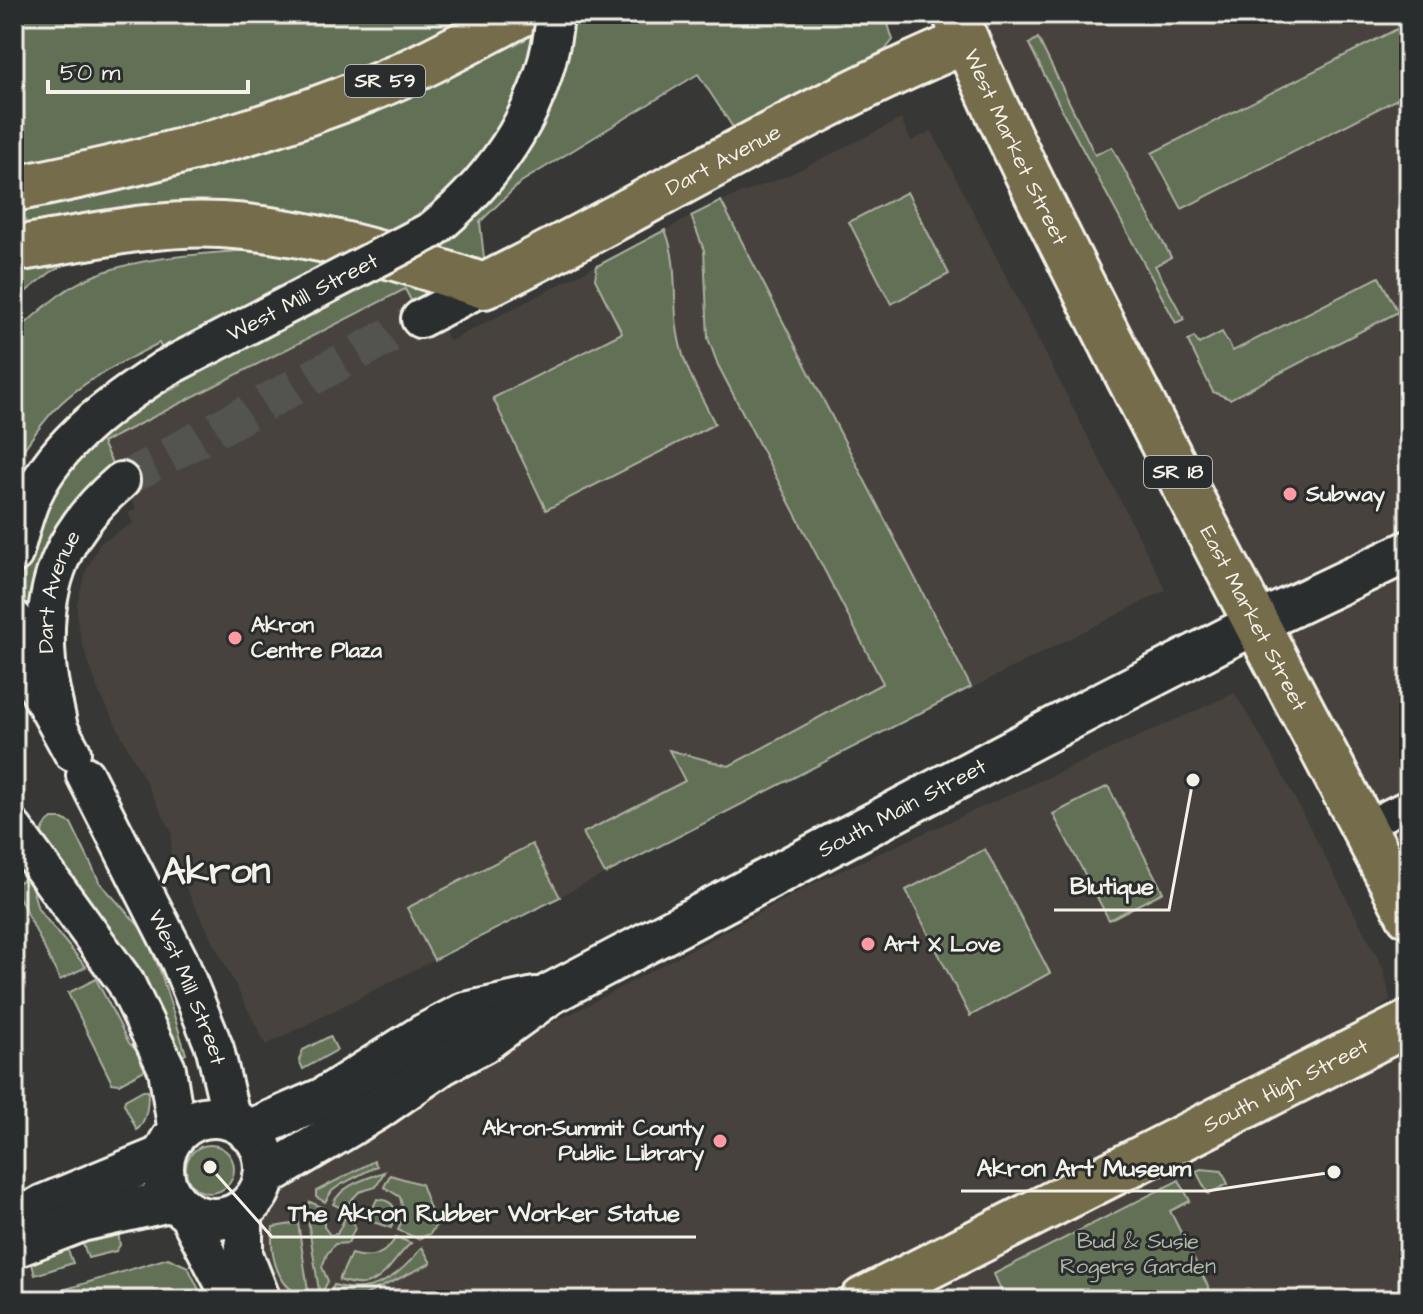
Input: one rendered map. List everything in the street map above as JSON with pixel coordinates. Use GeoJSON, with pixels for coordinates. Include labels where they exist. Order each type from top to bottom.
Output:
{"type":"FeatureCollection","features":[{"type":"Feature","properties":{"kind":"main road","name":"SR 59"},"geometry":{"type":"LineString","coordinates":[[14,189],[134,165],[318,108],[369,89],[521,14]]}},
{"type":"Feature","properties":{"kind":"main road","name":"West Market Street"},"geometry":{"type":"LineString","coordinates":[[961,28],[1078,277]]}},
{"type":"Feature","properties":{"kind":"main road","name":"Dart Avenue"},"geometry":{"type":"LineString","coordinates":[[484,286],[900,69],[961,28]]}},
{"type":"Feature","properties":{"kind":"main road"},"geometry":{"type":"LineString","coordinates":[[14,249],[164,227],[221,225],[294,235],[398,258],[484,286]]}},
{"type":"Feature","properties":{"kind":"main road","name":"East Market Street"},"geometry":{"type":"LineString","coordinates":[[1078,277],[1255,624],[1287,679],[1409,915]]}},
{"type":"Feature","properties":{"kind":"main road","name":"South Main Street"},"geometry":{"type":"LineString","coordinates":[[254,1193],[441,1065],[482,1043],[550,994],[1255,624],[1409,551]]}},
{"type":"Feature","properties":{"kind":"main road","name":"South Main Street"},"geometry":{"type":"LineString","coordinates":[[240,1126],[324,1098],[425,1034],[465,1013],[550,994]]}},
{"type":"Feature","properties":{"kind":"main road","name":"South High Street"},"geometry":{"type":"LineString","coordinates":[[863,1300],[1409,1023]]}},
{"type":"Feature","properties":{"kind":"main road"},"geometry":{"type":"LineString","coordinates":[[14,1222],[170,1144],[189,1123],[203,1118],[218,1117],[240,1126],[259,1144],[264,1160],[254,1193],[231,1217],[215,1220],[200,1218],[180,1206],[166,1187],[162,1172],[170,1144]]}},
{"type":"Feature","properties":{"kind":"main road"},"geometry":{"type":"LineString","coordinates":[[14,1247],[81,1221],[180,1206]]}},
{"type":"Feature","properties":{"kind":"street","name":"West Mill Street"},"geometry":{"type":"LineString","coordinates":[[14,554],[33,494],[80,433],[104,411],[164,369],[432,230],[461,207],[506,154],[528,115],[544,74],[553,40],[555,14]]}},
{"type":"Feature","properties":{"kind":"street","name":"Dart Avenue"},"geometry":{"type":"LineString","coordinates":[[420,319],[484,286]]}},
{"type":"Feature","properties":{"kind":"street","name":"Dart Avenue"},"geometry":{"type":"LineString","coordinates":[[72,750],[47,663],[50,587],[63,551],[78,525],[97,501],[121,481]]}},
{"type":"Feature","properties":{"kind":"street","name":"West Mill Street"},"geometry":{"type":"LineString","coordinates":[[14,619],[20,657],[29,676],[72,750],[179,960],[215,1049],[240,1126]]}},
{"type":"Feature","properties":{"kind":"street"},"geometry":{"type":"LineString","coordinates":[[1363,827],[1409,804]]}},
{"type":"Feature","properties":{"kind":"street"},"geometry":{"type":"LineString","coordinates":[[14,829],[126,983],[167,1069],[170,1144]]}},
{"type":"Feature","properties":{"kind":"street"},"geometry":{"type":"LineString","coordinates":[[254,1193],[244,1254],[262,1300]]}},
{"type":"Feature","properties":{"kind":"street"},"geometry":{"type":"LineString","coordinates":[[180,1206],[232,1300]]}},
{"type":"Feature","properties":{"kind":"shaded area"},"geometry":{"type":"Polygon","coordinates":[[[955,14],[1409,14],[1409,915],[955,14]]]}},
{"type":"Feature","properties":{"kind":"shaded area"},"geometry":{"type":"Polygon","coordinates":[[[901,119],[911,141],[932,131],[1166,590],[266,1045],[170,857],[172,833],[98,690],[82,643],[77,603],[86,571],[100,543],[133,523],[128,513],[136,509],[102,443],[406,289],[427,332],[441,326],[450,341],[721,201],[791,174],[901,119]]]}},
{"type":"Feature","properties":{"kind":"shaded area"},"geometry":{"type":"Polygon","coordinates":[[[1235,693],[1279,768],[1384,970],[1390,1000],[1368,1017],[811,1300],[269,1300],[253,1217],[263,1203],[290,1175],[478,1056],[573,1013],[820,880],[1235,693]]]}},
{"type":"Feature","properties":{"kind":"shaded area"},"geometry":{"type":"Polygon","coordinates":[[[1409,1023],[1409,1300],[863,1300],[1409,1023]]]}},
{"type":"Feature","properties":{"kind":"green space"},"geometry":{"type":"Polygon","coordinates":[[[14,14],[494,14],[240,120],[14,174],[14,14]]]}},
{"type":"Feature","properties":{"kind":"green space"},"geometry":{"type":"Polygon","coordinates":[[[554,14],[885,14],[893,40],[885,50],[734,129],[698,74],[521,182],[480,222],[485,267],[360,233],[14,239],[14,205],[554,14]]]}},
{"type":"Feature","properties":{"kind":"green space"},"geometry":{"type":"Polygon","coordinates":[[[1409,23],[1409,93],[1182,209],[1152,153],[1409,23]]]}},
{"type":"Feature","properties":{"kind":"green space"},"geometry":{"type":"Polygon","coordinates":[[[1038,38],[1095,155],[1112,147],[1171,257],[1155,266],[1184,319],[1176,323],[1068,122],[1029,44],[1038,38]]]}},
{"type":"Feature","properties":{"kind":"green space"},"geometry":{"type":"Polygon","coordinates":[[[907,192],[949,274],[891,304],[849,222],[907,192]]]}},
{"type":"Feature","properties":{"kind":"green space"},"geometry":{"type":"Polygon","coordinates":[[[721,201],[971,687],[605,874],[583,833],[685,781],[669,750],[729,766],[883,683],[718,365],[708,338],[704,250],[691,216],[721,201]]]}},
{"type":"Feature","properties":{"kind":"green space"},"geometry":{"type":"Polygon","coordinates":[[[665,230],[674,271],[681,350],[715,424],[546,510],[493,398],[622,333],[595,279],[597,266],[665,230]]]}},
{"type":"Feature","properties":{"kind":"green space"},"geometry":{"type":"Polygon","coordinates":[[[238,251],[284,251],[434,289],[431,298],[415,308],[405,289],[102,443],[113,465],[65,515],[39,570],[30,617],[22,617],[22,575],[30,537],[38,517],[78,453],[144,403],[181,385],[159,343],[70,395],[46,419],[14,464],[14,334],[63,292],[90,277],[152,260],[238,251]]]}},
{"type":"Feature","properties":{"kind":"green space"},"geometry":{"type":"Polygon","coordinates":[[[82,256],[51,272],[14,301],[14,257],[82,256]]]}},
{"type":"Feature","properties":{"kind":"green space"},"geometry":{"type":"Polygon","coordinates":[[[1379,277],[1398,312],[1230,399],[1213,392],[1188,341],[1194,337],[1199,344],[1222,332],[1233,351],[1379,277]]]}},
{"type":"Feature","properties":{"kind":"green space"},"geometry":{"type":"Polygon","coordinates":[[[1108,786],[1163,892],[1109,920],[1053,814],[1108,786]]]}},
{"type":"Feature","properties":{"kind":"green space"},"geometry":{"type":"Polygon","coordinates":[[[52,819],[71,823],[100,883],[142,929],[160,970],[186,1054],[176,1059],[45,845],[42,830],[52,819]]]}},
{"type":"Feature","properties":{"kind":"green space"},"geometry":{"type":"Polygon","coordinates":[[[532,844],[560,897],[434,960],[407,908],[532,844]]]}},
{"type":"Feature","properties":{"kind":"green space"},"geometry":{"type":"Polygon","coordinates":[[[985,849],[1050,973],[970,1016],[906,890],[985,849]]]}},
{"type":"Feature","properties":{"kind":"green space"},"geometry":{"type":"Polygon","coordinates":[[[29,877],[38,909],[86,967],[60,980],[14,887],[14,884],[29,877]]]}},
{"type":"Feature","properties":{"kind":"green space"},"geometry":{"type":"Polygon","coordinates":[[[96,979],[129,1043],[152,1066],[119,1084],[112,1083],[68,993],[96,979]]]}},
{"type":"Feature","properties":{"kind":"green space"},"geometry":{"type":"Polygon","coordinates":[[[330,1036],[337,1050],[303,1069],[299,1060],[303,1050],[330,1036]]]}},
{"type":"Feature","properties":{"kind":"green space"},"geometry":{"type":"Polygon","coordinates":[[[143,1090],[148,1091],[147,1107],[137,1130],[124,1104],[125,1100],[143,1090]]]}},
{"type":"Feature","properties":{"kind":"green space"},"geometry":{"type":"Polygon","coordinates":[[[210,1145],[227,1152],[234,1169],[227,1186],[210,1193],[193,1186],[186,1169],[193,1152],[210,1145]]]}},
{"type":"Feature","properties":{"kind":"green space"},"geometry":{"type":"Polygon","coordinates":[[[374,1161],[377,1166],[340,1185],[325,1202],[316,1197],[316,1191],[374,1161]]]}},
{"type":"Feature","properties":{"kind":"green space"},"geometry":{"type":"Polygon","coordinates":[[[1196,1171],[1222,1171],[1228,1184],[1208,1194],[1196,1171]]]}},
{"type":"Feature","properties":{"kind":"green space"},"geometry":{"type":"Polygon","coordinates":[[[384,1172],[376,1187],[359,1192],[343,1209],[333,1204],[348,1187],[384,1172]]]}},
{"type":"Feature","properties":{"kind":"green space"},"geometry":{"type":"Polygon","coordinates":[[[390,1175],[421,1184],[436,1225],[430,1234],[418,1239],[398,1230],[402,1214],[400,1197],[384,1187],[390,1175]]]}},
{"type":"Feature","properties":{"kind":"green space","name":"Bud & Susie Rogers Garden"},"geometry":{"type":"Polygon","coordinates":[[[1179,1180],[1190,1201],[1170,1211],[1215,1300],[1005,1300],[994,1274],[1179,1180]]]}},
{"type":"Feature","properties":{"kind":"green space"},"geometry":{"type":"Polygon","coordinates":[[[377,1199],[390,1203],[397,1213],[391,1228],[373,1222],[370,1214],[377,1199]]]}},
{"type":"Feature","properties":{"kind":"green space"},"geometry":{"type":"Polygon","coordinates":[[[310,1202],[324,1208],[324,1227],[330,1235],[337,1234],[346,1216],[353,1219],[355,1228],[348,1243],[335,1244],[327,1254],[322,1267],[328,1281],[320,1297],[306,1208],[310,1202]]]}},
{"type":"Feature","properties":{"kind":"green space"},"geometry":{"type":"Polygon","coordinates":[[[298,1223],[309,1297],[298,1294],[282,1280],[272,1249],[273,1227],[298,1223]]]}},
{"type":"Feature","properties":{"kind":"green space"},"geometry":{"type":"Polygon","coordinates":[[[117,1226],[120,1245],[116,1251],[88,1258],[80,1236],[117,1226]]]}},
{"type":"Feature","properties":{"kind":"green space"},"geometry":{"type":"Polygon","coordinates":[[[396,1237],[411,1243],[381,1276],[364,1284],[339,1280],[351,1254],[365,1257],[377,1255],[387,1249],[396,1237]]]}},
{"type":"Feature","properties":{"kind":"green space"},"geometry":{"type":"Polygon","coordinates":[[[65,1243],[73,1263],[35,1275],[30,1257],[65,1243]]]}},
{"type":"Feature","properties":{"kind":"green space"},"geometry":{"type":"Polygon","coordinates":[[[422,1247],[431,1263],[355,1300],[326,1300],[334,1285],[361,1288],[373,1286],[395,1275],[422,1247]]]}},
{"type":"Feature","properties":{"kind":"green space"},"geometry":{"type":"Polygon","coordinates":[[[168,1258],[188,1267],[204,1300],[30,1300],[168,1258]]]}},
{"type":"Feature","properties":{"kind":"tunnel"},"geometry":{"type":"LineString","coordinates":[[121,481],[420,319]]}},
{"type":"Feature","properties":{"kind":"place","name":"Subway"},"geometry":{"type":"Point","coordinates":[1290,494]}},
{"type":"Feature","properties":{"kind":"place","name":"Akron Centre Plaza"},"geometry":{"type":"Point","coordinates":[235,638]}},
{"type":"Feature","properties":{"kind":"place","name":"Blutique"},"geometry":{"type":"Point","coordinates":[1193,780]}},
{"type":"Feature","properties":{"kind":"place","name":"Art X Love"},"geometry":{"type":"Point","coordinates":[868,944]}},
{"type":"Feature","properties":{"kind":"place","name":"Akron-Summit County Public Library"},"geometry":{"type":"Point","coordinates":[720,1141]}},
{"type":"Feature","properties":{"kind":"place","name":"The Akron Rubber Worker Statue"},"geometry":{"type":"Point","coordinates":[210,1167]}},
{"type":"Feature","properties":{"kind":"place","name":"Akron Art Museum"},"geometry":{"type":"Point","coordinates":[1334,1172]}},
{"type":"Feature","properties":{"kind":"district","name":"Akron"},"geometry":{"type":"Point","coordinates":[216,872]}}]}
